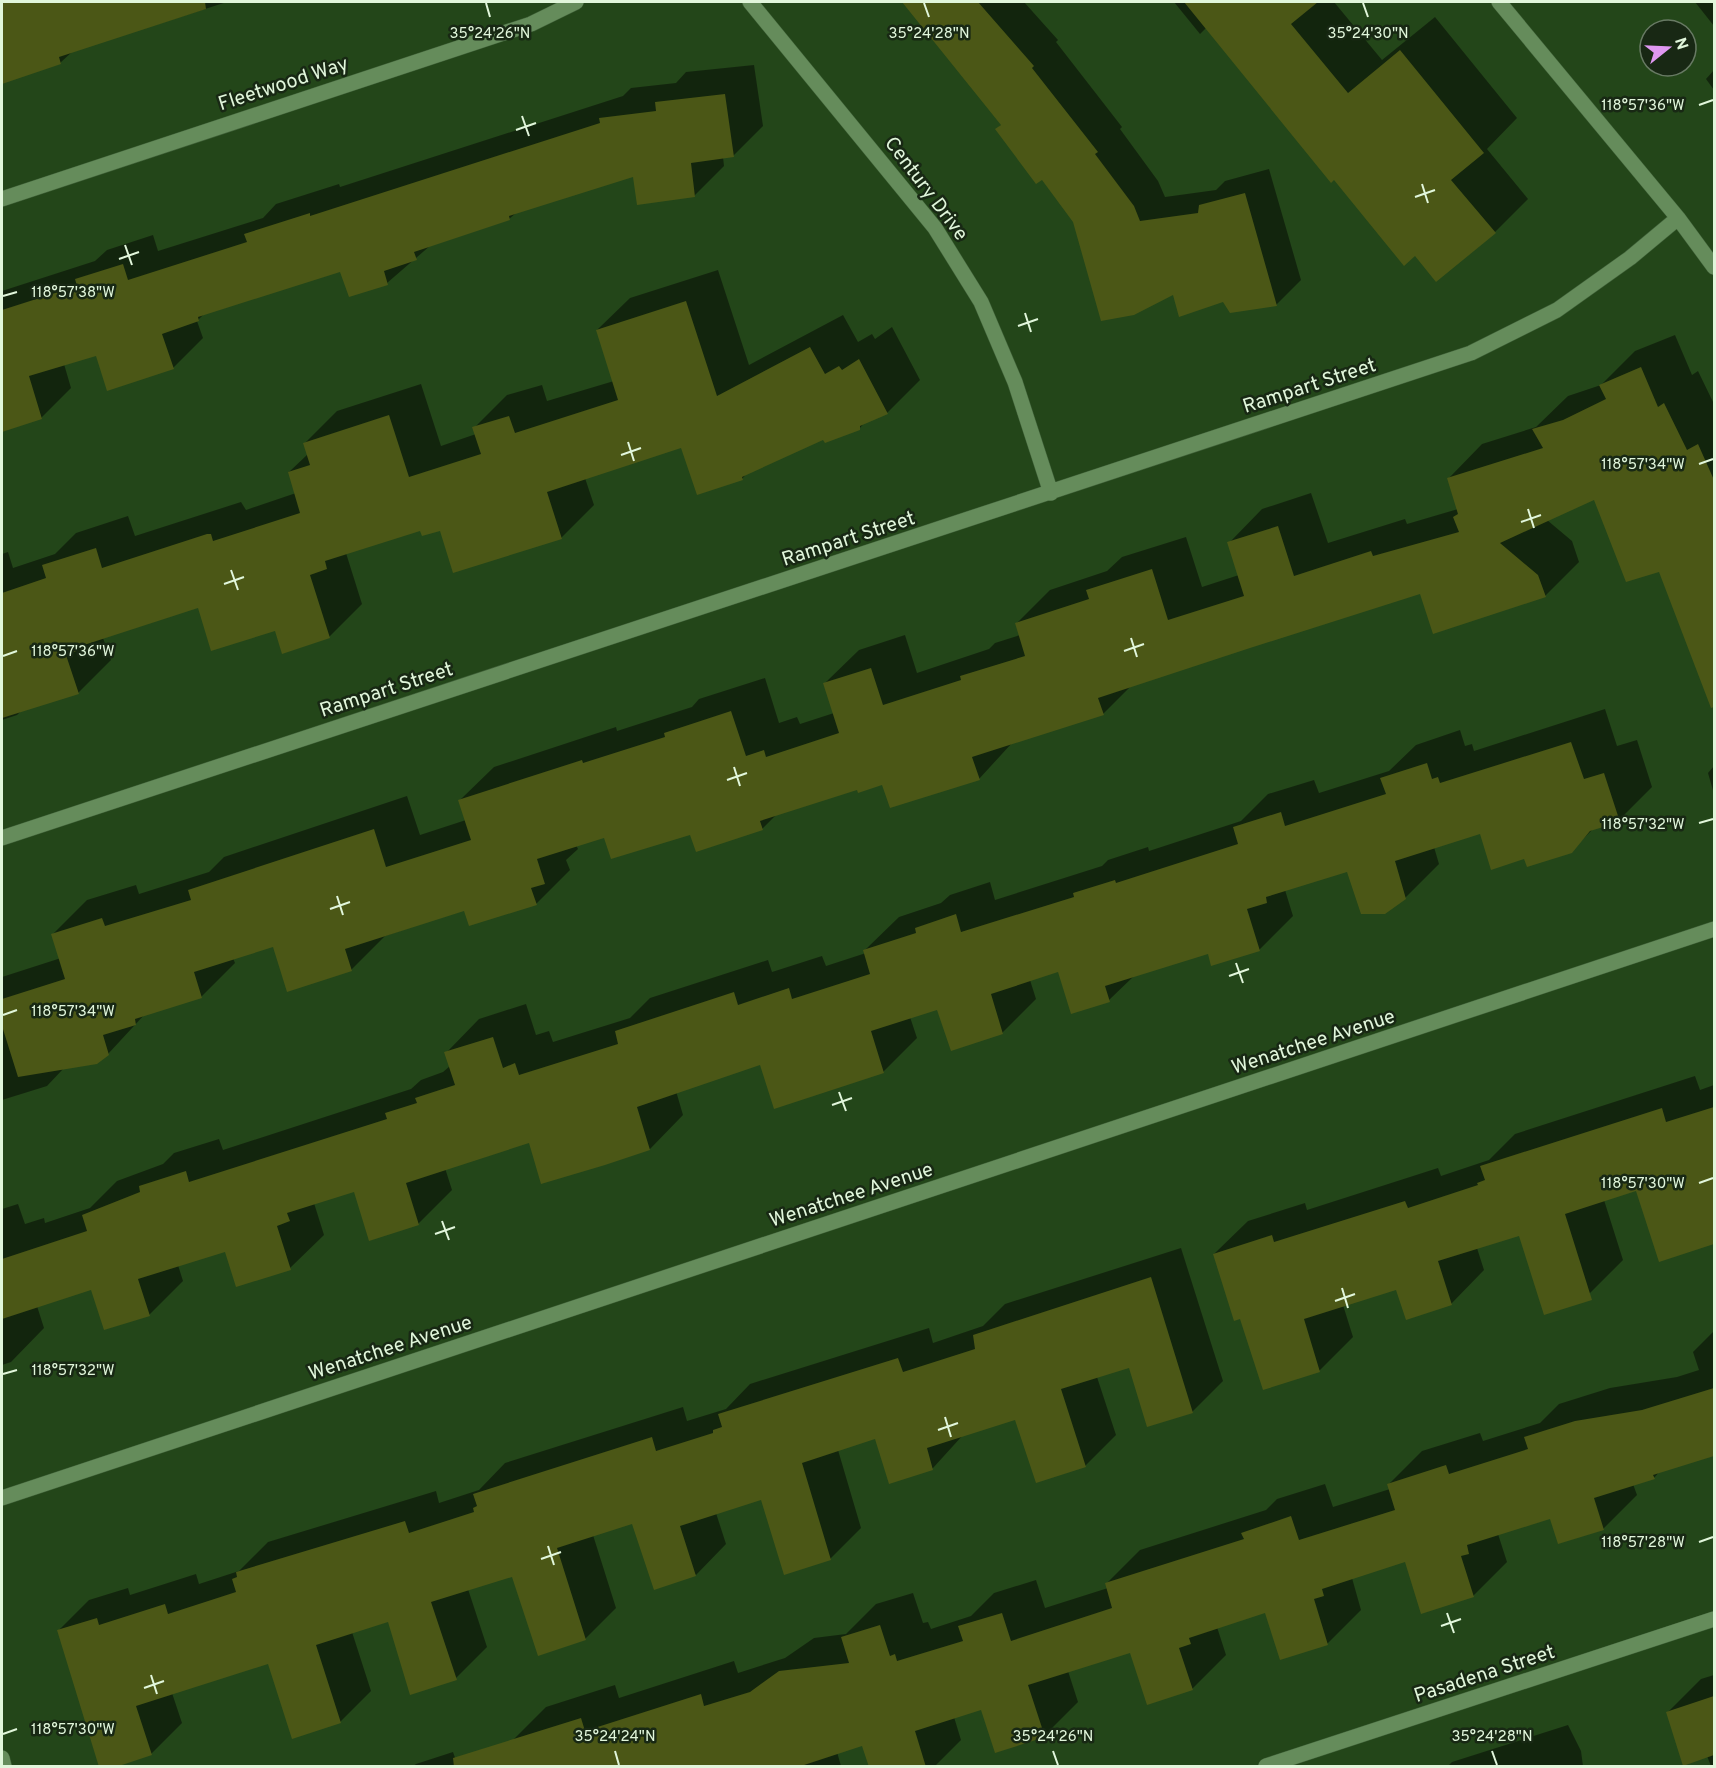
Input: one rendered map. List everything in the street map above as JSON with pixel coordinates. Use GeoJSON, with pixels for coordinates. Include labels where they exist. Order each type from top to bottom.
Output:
{"type":"FeatureCollection","features":[{"type":"Feature","properties":{"kind":"street","name":"Fleetwood Way"},"geometry":{"type":"LineString","coordinates":[[2,199],[531,24],[576,2]]}},
{"type":"Feature","properties":{"kind":"street","name":"Century Drive"},"geometry":{"type":"LineString","coordinates":[[750,2],[935,228],[981,302],[1015,382],[1051,493]]}},
{"type":"Feature","properties":{"kind":"street"},"geometry":{"type":"LineString","coordinates":[[1500,2],[1678,218],[1714,267]]}},
{"type":"Feature","properties":{"kind":"street","name":"Rampart Street"},"geometry":{"type":"LineString","coordinates":[[2,838],[1471,353],[1557,310],[1630,258],[1678,218]]}},
{"type":"Feature","properties":{"kind":"street","name":"Wenatchee Avenue"},"geometry":{"type":"LineString","coordinates":[[2,1498],[1714,929]]}},
{"type":"Feature","properties":{"kind":"street","name":"Pasadena Street"},"geometry":{"type":"LineString","coordinates":[[1266,1767],[1287,1763],[1714,1619]]}},
{"type":"Feature","properties":{"kind":"street"},"geometry":{"type":"LineString","coordinates":[[2,1758],[4,1767]]}},
{"type":"Feature","properties":{"kind":"building"},"geometry":{"type":"Polygon","coordinates":[[[2,2],[205,2],[206,9],[59,57],[61,64],[2,84],[2,2]]]}},
{"type":"Feature","properties":{"kind":"building"},"geometry":{"type":"Polygon","coordinates":[[[902,2],[978,2],[1034,66],[1032,68],[1098,152],[1095,154],[1134,206],[1140,221],[1198,213],[1199,205],[1245,193],[1277,306],[1230,313],[1223,302],[1179,317],[1173,295],[1134,315],[1101,321],[1073,222],[1042,180],[1036,184],[995,129],[1001,125],[902,2]]]}},
{"type":"Feature","properties":{"kind":"building"},"geometry":{"type":"Polygon","coordinates":[[[1184,2],[1318,2],[1291,24],[1348,93],[1400,50],[1484,153],[1451,180],[1496,233],[1436,282],[1415,256],[1404,266],[1334,180],[1331,183],[1184,2]]]}},
{"type":"Feature","properties":{"kind":"building"},"geometry":{"type":"Polygon","coordinates":[[[725,94],[734,157],[691,163],[695,197],[637,205],[633,177],[509,216],[510,220],[414,252],[417,260],[384,271],[388,285],[349,297],[340,272],[198,317],[199,321],[162,334],[174,369],[107,391],[96,356],[29,376],[42,419],[2,432],[2,310],[77,286],[75,279],[123,264],[128,280],[247,242],[244,234],[310,213],[310,216],[600,123],[599,118],[656,111],[655,102],[725,94]]]}},
{"type":"Feature","properties":{"kind":"building"},"geometry":{"type":"Polygon","coordinates":[[[686,301],[717,396],[810,347],[825,374],[839,366],[842,370],[859,359],[888,414],[860,426],[860,430],[825,443],[823,440],[742,477],[743,480],[697,495],[681,448],[547,492],[562,539],[453,573],[440,531],[422,536],[420,531],[325,561],[327,569],[310,575],[330,638],[282,654],[275,631],[211,651],[198,608],[84,645],[85,648],[66,655],[79,694],[2,718],[2,593],[46,578],[42,565],[96,548],[102,568],[207,534],[211,534],[213,541],[300,513],[288,472],[310,465],[303,443],[389,415],[409,477],[481,454],[472,427],[509,416],[515,433],[618,400],[596,330],[686,301]]]}},
{"type":"Feature","properties":{"kind":"building"},"geometry":{"type":"Polygon","coordinates":[[[1641,367],[1658,407],[1664,403],[1687,450],[1698,444],[1714,480],[1714,707],[1711,708],[1659,572],[1626,582],[1594,500],[1500,543],[1538,575],[1546,597],[1433,634],[1420,594],[1250,648],[1098,698],[1104,715],[972,757],[980,780],[890,808],[882,785],[858,793],[857,790],[760,821],[763,830],[696,852],[690,835],[611,859],[604,838],[537,859],[545,884],[531,888],[537,905],[469,926],[464,911],[345,949],[352,971],[287,992],[273,947],[194,972],[202,998],[135,1019],[136,1025],[103,1035],[109,1055],[97,1064],[18,1077],[2,1026],[2,999],[65,979],[51,934],[102,918],[105,926],[191,900],[188,890],[374,829],[386,867],[471,840],[458,800],[582,760],[583,763],[665,737],[664,733],[731,711],[746,756],[764,750],[766,757],[839,733],[823,683],[871,668],[883,705],[961,680],[960,676],[1025,656],[1015,623],[1089,599],[1086,590],[1152,569],[1168,620],[1244,596],[1227,542],[1278,526],[1294,576],[1371,551],[1373,556],[1459,532],[1453,517],[1458,514],[1447,478],[1543,448],[1532,429],[1563,420],[1606,399],[1599,385],[1641,367]]]}},
{"type":"Feature","properties":{"kind":"building"},"geometry":{"type":"Polygon","coordinates":[[[1571,742],[1584,779],[1604,773],[1620,822],[1590,831],[1572,853],[1527,867],[1524,859],[1491,870],[1480,834],[1395,861],[1406,899],[1385,914],[1361,914],[1347,872],[1266,897],[1267,903],[1247,909],[1260,951],[1211,966],[1208,954],[1105,986],[1110,1002],[1071,1014],[1058,972],[991,994],[1003,1034],[951,1051],[937,1010],[871,1031],[884,1073],[774,1109],[760,1065],[637,1107],[650,1150],[605,1165],[541,1184],[529,1143],[406,1183],[419,1225],[369,1241],[354,1192],[287,1213],[290,1221],[277,1226],[291,1270],[236,1287],[225,1252],[138,1279],[150,1316],[104,1330],[91,1290],[2,1319],[2,1259],[87,1231],[82,1215],[140,1192],[139,1186],[186,1171],[189,1182],[387,1119],[385,1113],[417,1103],[415,1098],[455,1085],[444,1052],[493,1037],[503,1068],[515,1063],[519,1075],[618,1044],[615,1031],[734,992],[738,1005],[789,988],[792,999],[870,974],[863,950],[916,933],[915,928],[956,914],[961,932],[1074,897],[1073,893],[1115,880],[1116,883],[1238,844],[1233,827],[1281,812],[1285,826],[1386,794],[1380,778],[1427,763],[1432,779],[1438,777],[1440,783],[1571,742]]]}},
{"type":"Feature","properties":{"kind":"building"},"geometry":{"type":"Polygon","coordinates":[[[1714,1107],[1714,1244],[1659,1262],[1636,1191],[1565,1214],[1592,1300],[1544,1315],[1519,1236],[1438,1261],[1452,1305],[1406,1320],[1396,1290],[1304,1319],[1320,1372],[1263,1390],[1240,1319],[1234,1321],[1213,1254],[1272,1235],[1274,1242],[1405,1201],[1408,1208],[1478,1185],[1477,1183],[1485,1180],[1480,1166],[1662,1108],[1666,1122],[1714,1107]]]}},
{"type":"Feature","properties":{"kind":"building"},"geometry":{"type":"Polygon","coordinates":[[[1151,1277],[1193,1413],[1147,1427],[1129,1368],[1061,1389],[1086,1467],[1036,1483],[1015,1420],[927,1448],[933,1470],[889,1484],[875,1439],[802,1463],[831,1560],[784,1575],[761,1500],[680,1526],[696,1576],[654,1590],[632,1524],[557,1548],[586,1640],[538,1656],[512,1577],[431,1602],[457,1680],[410,1695],[388,1622],[316,1645],[341,1723],[292,1739],[268,1664],[136,1706],[152,1755],[116,1767],[99,1767],[57,1630],[97,1618],[99,1625],[165,1604],[168,1614],[236,1592],[232,1579],[237,1577],[236,1572],[405,1521],[409,1533],[474,1512],[473,1508],[477,1506],[473,1494],[652,1437],[656,1451],[713,1433],[713,1430],[722,1427],[718,1414],[898,1358],[903,1372],[975,1349],[973,1335],[1151,1277]]]}},
{"type":"Feature","properties":{"kind":"building"},"geometry":{"type":"Polygon","coordinates":[[[1714,1388],[1714,1456],[1653,1475],[1655,1479],[1594,1498],[1604,1530],[1558,1544],[1550,1519],[1467,1545],[1469,1554],[1461,1556],[1474,1597],[1421,1614],[1405,1562],[1322,1589],[1324,1596],[1314,1599],[1328,1645],[1280,1660],[1265,1613],[1189,1638],[1191,1644],[1179,1648],[1193,1690],[1147,1705],[1130,1653],[1028,1685],[1045,1737],[995,1753],[981,1710],[915,1731],[926,1767],[869,1767],[862,1746],[798,1767],[454,1767],[453,1758],[581,1718],[585,1731],[701,1694],[704,1706],[750,1692],[779,1671],[849,1663],[841,1637],[880,1625],[890,1656],[895,1654],[897,1661],[963,1641],[958,1626],[1002,1613],[1011,1641],[1112,1608],[1105,1583],[1244,1539],[1241,1533],[1291,1516],[1299,1540],[1395,1510],[1387,1484],[1446,1465],[1449,1474],[1528,1449],[1524,1437],[1575,1421],[1642,1410],[1714,1388]]]}},
{"type":"Feature","properties":{"kind":"building"},"geometry":{"type":"Polygon","coordinates":[[[1714,1696],[1714,1755],[1683,1766],[1666,1712],[1714,1696]]]}}]}
